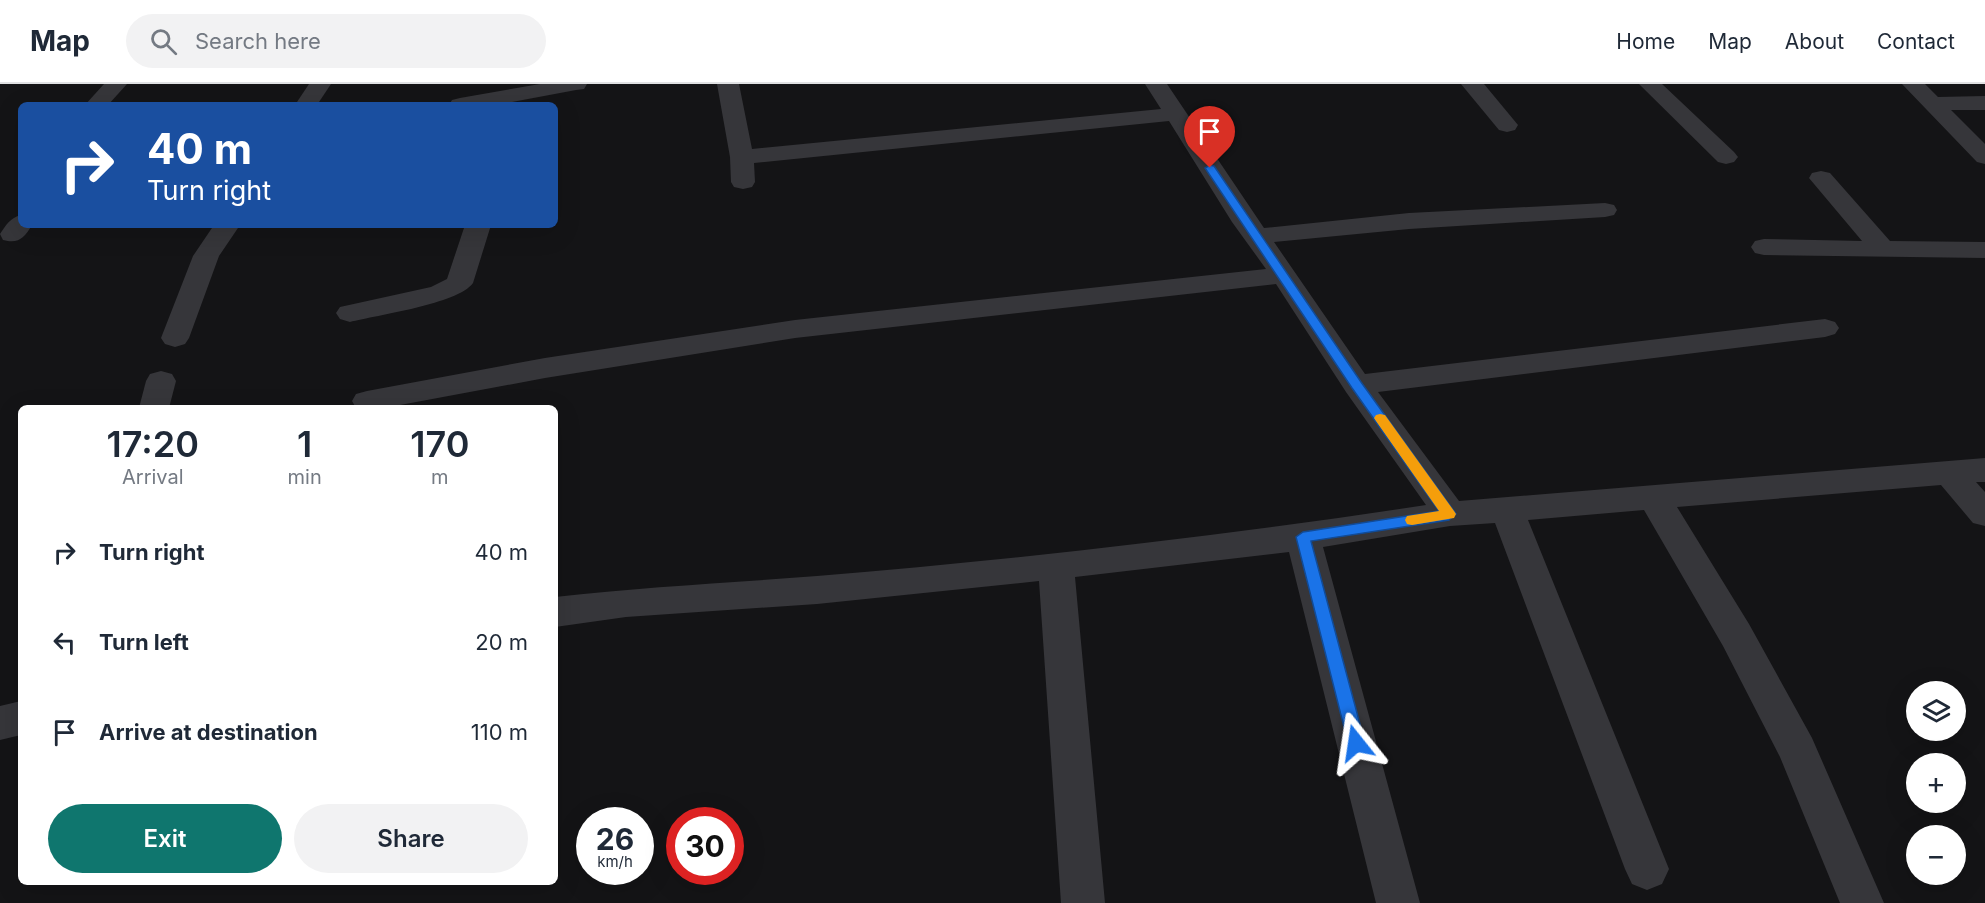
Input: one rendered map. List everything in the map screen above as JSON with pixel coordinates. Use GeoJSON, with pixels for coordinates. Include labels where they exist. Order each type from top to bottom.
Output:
{"type":"FeatureCollection","features":[{"type":"Feature","properties":{"kind":"street"},"geometry":{"type":"LineString","coordinates":[[99,102],[116,84]]}},
{"type":"Feature","properties":{"kind":"street"},"geometry":{"type":"LineString","coordinates":[[308,102],[320,84]]}},
{"type":"Feature","properties":{"kind":"street"},"geometry":{"type":"LineString","coordinates":[[491,102],[511,100],[576,84]]}},
{"type":"Feature","properties":{"kind":"street"},"geometry":{"type":"LineString","coordinates":[[728,84],[742,157],[743,182]]}},
{"type":"Feature","properties":{"kind":"street"},"geometry":{"type":"LineString","coordinates":[[1156,84],[1245,222],[1283,274],[1356,385],[1449,514]]}},
{"type":"Feature","properties":{"kind":"street"},"geometry":{"type":"LineString","coordinates":[[1472,84],[1507,125]]}},
{"type":"Feature","properties":{"kind":"street"},"geometry":{"type":"LineString","coordinates":[[1650,84],[1726,157]]}},
{"type":"Feature","properties":{"kind":"street"},"geometry":{"type":"LineString","coordinates":[[1912,84],[1935,104],[1985,157]]}},
{"type":"Feature","properties":{"kind":"street"},"geometry":{"type":"LineString","coordinates":[[1935,104],[1985,103]]}},
{"type":"Feature","properties":{"kind":"street"},"geometry":{"type":"LineString","coordinates":[[742,157],[1176,114]]}},
{"type":"Feature","properties":{"kind":"street"},"geometry":{"type":"LineString","coordinates":[[1821,178],[1883,249]]}},
{"type":"Feature","properties":{"kind":"street"},"geometry":{"type":"LineString","coordinates":[[1257,236],[1409,221],[1605,210]]}},
{"type":"Feature","properties":{"kind":"street"},"geometry":{"type":"LineString","coordinates":[[175,338],[206,256],[225,228]]}},
{"type":"Feature","properties":{"kind":"street"},"geometry":{"type":"LineString","coordinates":[[350,313],[440,293],[459,283],[476,228]]}},
{"type":"Feature","properties":{"kind":"street"},"geometry":{"type":"LineString","coordinates":[[1764,248],[1985,250]]}},
{"type":"Feature","properties":{"kind":"street"},"geometry":{"type":"LineString","coordinates":[[367,401],[544,368],[795,329],[1283,274]]}},
{"type":"Feature","properties":{"kind":"street"},"geometry":{"type":"LineString","coordinates":[[1356,385],[1826,328]]}},
{"type":"Feature","properties":{"kind":"street"},"geometry":{"type":"LineString","coordinates":[[558,612],[626,603],[818,590],[1056,566],[1303,537],[1449,514],[1985,470]]}},
{"type":"Feature","properties":{"kind":"street"},"geometry":{"type":"LineString","coordinates":[[1948,472],[1985,514]]}},
{"type":"Feature","properties":{"kind":"street"},"geometry":{"type":"LineString","coordinates":[[1653,497],[1736,634],[1798,751],[1862,903]]}},
{"type":"Feature","properties":{"kind":"street"},"geometry":{"type":"LineString","coordinates":[[1507,510],[1647,869]]}},
{"type":"Feature","properties":{"kind":"street"},"geometry":{"type":"LineString","coordinates":[[1303,537],[1398,903]]}},
{"type":"Feature","properties":{"kind":"street"},"geometry":{"type":"LineString","coordinates":[[1056,566],[1083,903]]}},
{"type":"Feature","properties":{"kind":"street"},"geometry":{"type":"LineString","coordinates":[[0,723],[18,719]]}},
{"type":"Feature","properties":{"kind":"slow traffic"},"geometry":{"type":"LineString","coordinates":[[1380,418],[1449,514],[1412,520]]}},
{"type":"Feature","properties":{"kind":"route"},"geometry":{"type":"LineString","coordinates":[[1210,168],[1356,385],[1449,514],[1303,537],[1356,743]]}}]}
